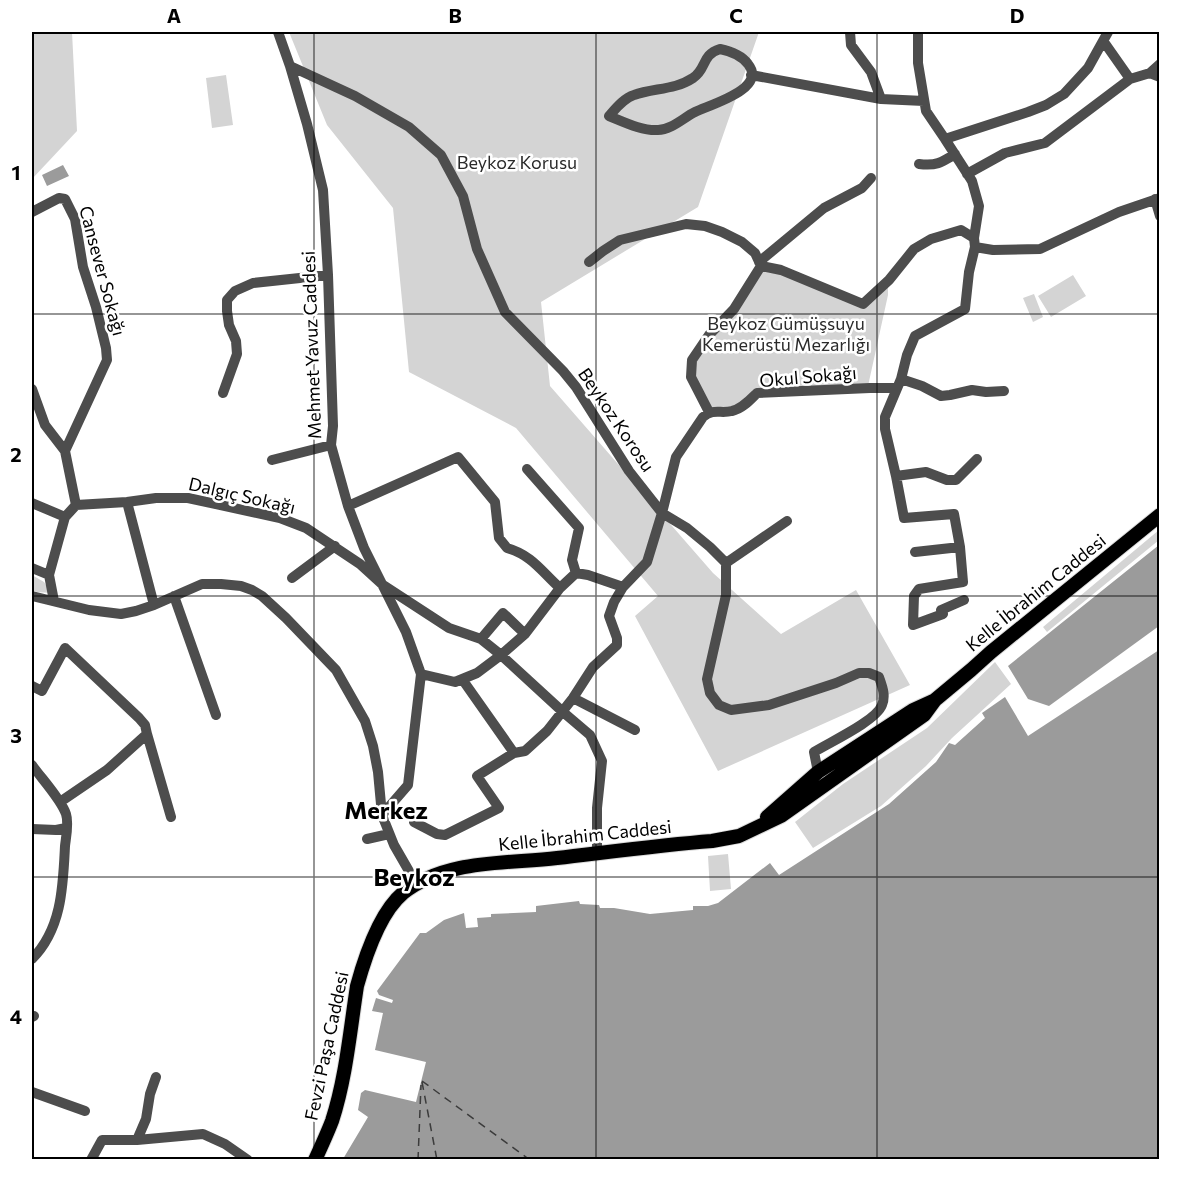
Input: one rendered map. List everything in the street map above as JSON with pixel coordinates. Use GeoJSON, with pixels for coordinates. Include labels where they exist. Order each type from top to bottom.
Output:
{"type":"FeatureCollection","features":[{"type":"Feature","properties":{"kind":"main road","name":"Kelle İbrahim Caddesi"},"geometry":{"type":"LineString","coordinates":[[417,885],[447,872],[476,865],[727,839],[771,822],[924,715],[935,700],[990,652],[1160,515]]}},
{"type":"Feature","properties":{"kind":"main road","name":"Kelle İbrahim Caddesi"},"geometry":{"type":"LineString","coordinates":[[758,826],[818,772],[913,710],[935,700]]}},
{"type":"Feature","properties":{"kind":"main road","name":"Fevzi Paşa Caddesi"},"geometry":{"type":"LineString","coordinates":[[315,1160],[332,1119],[345,1063],[357,986],[371,946],[389,908],[403,893],[417,885]]}},
{"type":"Feature","properties":{"kind":"street","name":"Mehmet Yavuz Caddesi"},"geometry":{"type":"LineString","coordinates":[[278,32],[307,124],[323,190],[333,426],[331,445],[348,506],[364,548],[406,632],[421,674],[408,785],[382,815]]}},
{"type":"Feature","properties":{"kind":"street"},"geometry":{"type":"LineString","coordinates":[[850,32],[851,45],[871,72],[881,99]]}},
{"type":"Feature","properties":{"kind":"street"},"geometry":{"type":"LineString","coordinates":[[918,32],[918,63],[926,111],[972,181],[979,206],[965,309],[915,336],[885,417],[885,429],[904,519],[954,513],[960,547],[963,582],[919,589],[914,596],[913,626],[943,614],[941,610],[964,600]]}},
{"type":"Feature","properties":{"kind":"street"},"geometry":{"type":"LineString","coordinates":[[945,139],[1046,105],[1064,94],[1088,68],[1108,32]]}},
{"type":"Feature","properties":{"kind":"street"},"geometry":{"type":"LineString","coordinates":[[1104,42],[1130,79]]}},
{"type":"Feature","properties":{"kind":"street"},"geometry":{"type":"LineString","coordinates":[[720,49],[745,60],[752,75],[749,84],[727,100],[695,112],[663,130],[654,131],[609,116],[633,95],[674,87],[693,78],[699,72],[706,57],[720,49]]}},
{"type":"Feature","properties":{"kind":"street"},"geometry":{"type":"LineString","coordinates":[[968,174],[1005,153],[1045,142],[1130,79],[1155,75],[1160,64]]}},
{"type":"Feature","properties":{"kind":"street","name":"Beykoz Korosu"},"geometry":{"type":"LineString","coordinates":[[290,66],[356,96],[409,128],[441,155],[463,196],[477,249],[505,312],[570,379],[629,471],[662,513]]}},
{"type":"Feature","properties":{"kind":"street"},"geometry":{"type":"LineString","coordinates":[[752,75],[881,99],[924,101]]}},
{"type":"Feature","properties":{"kind":"street"},"geometry":{"type":"LineString","coordinates":[[919,164],[941,163],[955,154]]}},
{"type":"Feature","properties":{"kind":"street"},"geometry":{"type":"LineString","coordinates":[[414,822],[437,834],[445,835],[499,808],[477,776],[514,753],[525,751],[547,731],[563,712],[593,667],[616,645],[617,638],[609,616],[614,602],[623,587],[647,562],[676,457],[703,417],[709,412],[691,377],[692,360],[709,335],[734,309],[760,264],[825,208],[862,188],[871,178]]}},
{"type":"Feature","properties":{"kind":"street","name":"Cansever Sokağı"},"geometry":{"type":"LineString","coordinates":[[32,212],[59,198],[65,199],[75,219],[83,267],[106,348],[107,360],[65,451]]}},
{"type":"Feature","properties":{"kind":"street"},"geometry":{"type":"LineString","coordinates":[[589,262],[620,240],[686,224],[705,226],[742,242],[755,253],[760,264],[781,270],[863,304],[889,280],[914,249],[932,239],[961,230],[974,243],[993,250],[1040,249],[1119,212],[1157,198],[1160,216]]}},
{"type":"Feature","properties":{"kind":"street"},"geometry":{"type":"LineString","coordinates":[[223,393],[237,354],[236,341],[229,325],[227,311],[227,300],[235,291],[253,283],[328,275]]}},
{"type":"Feature","properties":{"kind":"street"},"geometry":{"type":"LineString","coordinates":[[899,384],[922,386],[941,396],[972,390],[1004,391]]}},
{"type":"Feature","properties":{"kind":"street","name":"Okul Sokağı"},"geometry":{"type":"LineString","coordinates":[[709,412],[733,411],[747,403],[757,393],[870,388],[899,384]]}},
{"type":"Feature","properties":{"kind":"street"},"geometry":{"type":"LineString","coordinates":[[32,389],[45,424],[65,451],[76,505],[65,517],[49,575],[54,601]]}},
{"type":"Feature","properties":{"kind":"street"},"geometry":{"type":"LineString","coordinates":[[272,460],[331,445]]}},
{"type":"Feature","properties":{"kind":"street"},"geometry":{"type":"LineString","coordinates":[[348,506],[458,457],[495,502],[499,538],[507,548],[519,551],[527,557],[560,588]]}},
{"type":"Feature","properties":{"kind":"street"},"geometry":{"type":"LineString","coordinates":[[896,476],[926,472],[947,480],[956,480],[977,459]]}},
{"type":"Feature","properties":{"kind":"street"},"geometry":{"type":"LineString","coordinates":[[527,469],[579,528],[572,560],[576,573]]}},
{"type":"Feature","properties":{"kind":"street","name":"Dalgıç Sokağı"},"geometry":{"type":"LineString","coordinates":[[76,505],[156,498],[188,498],[280,518],[306,528],[334,546],[360,564],[383,585]]}},
{"type":"Feature","properties":{"kind":"street"},"geometry":{"type":"LineString","coordinates":[[127,502],[154,605]]}},
{"type":"Feature","properties":{"kind":"street"},"geometry":{"type":"LineString","coordinates":[[32,503],[65,517]]}},
{"type":"Feature","properties":{"kind":"street"},"geometry":{"type":"LineString","coordinates":[[662,513],[687,528],[726,563],[726,595],[707,679],[710,693],[719,705],[731,710],[769,705],[859,673],[869,673],[879,677],[884,694],[882,706],[869,720],[814,752],[818,772]]}},
{"type":"Feature","properties":{"kind":"street"},"geometry":{"type":"LineString","coordinates":[[726,563],[787,521]]}},
{"type":"Feature","properties":{"kind":"street"},"geometry":{"type":"LineString","coordinates":[[292,578],[334,546]]}},
{"type":"Feature","properties":{"kind":"street"},"geometry":{"type":"LineString","coordinates":[[915,552],[960,547]]}},
{"type":"Feature","properties":{"kind":"street"},"geometry":{"type":"LineString","coordinates":[[32,568],[49,575]]}},
{"type":"Feature","properties":{"kind":"street"},"geometry":{"type":"LineString","coordinates":[[576,573],[623,587]]}},
{"type":"Feature","properties":{"kind":"street"},"geometry":{"type":"LineString","coordinates":[[421,674],[455,682],[477,673],[525,634],[560,588],[576,573]]}},
{"type":"Feature","properties":{"kind":"street"},"geometry":{"type":"LineString","coordinates":[[32,596],[121,615],[154,605],[202,584],[221,584],[252,590],[262,596],[336,670],[365,721],[378,772],[382,815],[389,834],[417,885]]}},
{"type":"Feature","properties":{"kind":"street"},"geometry":{"type":"LineString","coordinates":[[383,585],[449,628],[482,639],[590,735],[602,761],[597,808],[597,854]]}},
{"type":"Feature","properties":{"kind":"street"},"geometry":{"type":"LineString","coordinates":[[174,596],[216,715]]}},
{"type":"Feature","properties":{"kind":"street"},"geometry":{"type":"LineString","coordinates":[[482,639],[504,613],[525,634]]}},
{"type":"Feature","properties":{"kind":"street"},"geometry":{"type":"LineString","coordinates":[[32,686],[42,691],[65,648],[140,718],[145,725],[171,817]]}},
{"type":"Feature","properties":{"kind":"street"},"geometry":{"type":"LineString","coordinates":[[462,679],[514,753]]}},
{"type":"Feature","properties":{"kind":"street"},"geometry":{"type":"LineString","coordinates":[[573,698],[635,730]]}},
{"type":"Feature","properties":{"kind":"street"},"geometry":{"type":"LineString","coordinates":[[60,802],[107,770],[147,734]]}},
{"type":"Feature","properties":{"kind":"street"},"geometry":{"type":"LineString","coordinates":[[32,765],[60,802],[66,815],[62,892],[53,927],[32,959]]}},
{"type":"Feature","properties":{"kind":"street"},"geometry":{"type":"LineString","coordinates":[[32,829],[66,828]]}},
{"type":"Feature","properties":{"kind":"street"},"geometry":{"type":"LineString","coordinates":[[367,838],[389,834]]}},
{"type":"Feature","properties":{"kind":"street"},"geometry":{"type":"LineString","coordinates":[[137,1140],[146,1119],[150,1094],[156,1077]]}},
{"type":"Feature","properties":{"kind":"street"},"geometry":{"type":"LineString","coordinates":[[32,1092],[85,1111]]}},
{"type":"Feature","properties":{"kind":"street"},"geometry":{"type":"LineString","coordinates":[[96,1160],[91,1159],[102,1140],[137,1140],[203,1134],[225,1144],[248,1160]]}},
{"type":"Feature","properties":{"kind":"green space"},"geometry":{"type":"Polygon","coordinates":[[[32,32],[72,32],[77,131],[32,179],[32,32]]]}},
{"type":"Feature","properties":{"kind":"green space","name":"Beykoz Korusu"},"geometry":{"type":"Polygon","coordinates":[[[289,32],[759,32],[698,207],[541,302],[550,386],[713,573],[781,634],[856,590],[910,685],[718,771],[635,616],[658,596],[516,428],[409,372],[393,208],[327,125],[289,32]]]}},
{"type":"Feature","properties":{"kind":"green space"},"geometry":{"type":"Polygon","coordinates":[[[226,75],[233,125],[212,128],[206,78],[226,75]]]}},
{"type":"Feature","properties":{"kind":"green space","name":"Beykoz Gümüşsuyu Kemerüstü Mezarlığı"},"geometry":{"type":"Polygon","coordinates":[[[762,269],[780,272],[863,306],[888,286],[868,386],[755,392],[733,409],[710,410],[692,377],[693,360],[762,269]]]}},
{"type":"Feature","properties":{"kind":"green space"},"geometry":{"type":"Polygon","coordinates":[[[1073,275],[1086,296],[1051,317],[1038,296],[1073,275]]]}},
{"type":"Feature","properties":{"kind":"green space"},"geometry":{"type":"Polygon","coordinates":[[[1034,294],[1043,317],[1033,322],[1023,298],[1034,294]]]}},
{"type":"Feature","properties":{"kind":"green space"},"geometry":{"type":"Polygon","coordinates":[[[1159,530],[1159,540],[1047,632],[1043,627],[1159,530]]]}},
{"type":"Feature","properties":{"kind":"green space"},"geometry":{"type":"Polygon","coordinates":[[[32,575],[44,582],[51,593],[32,590],[32,575]]]}},
{"type":"Feature","properties":{"kind":"green space"},"geometry":{"type":"Polygon","coordinates":[[[995,662],[1011,684],[881,806],[813,848],[795,822],[843,784],[927,728],[995,662]]]}},
{"type":"Feature","properties":{"kind":"green space"},"geometry":{"type":"Polygon","coordinates":[[[728,854],[731,889],[710,891],[708,856],[728,854]]]}},
{"type":"Feature","properties":{"kind":"shaded area"},"geometry":{"type":"Polygon","coordinates":[[[63,165],[69,176],[47,186],[42,175],[63,165]]]}},
{"type":"Feature","properties":{"kind":"shaded area"},"geometry":{"type":"Polygon","coordinates":[[[1159,545],[1159,626],[1049,706],[1028,699],[1008,666],[1159,545]]]}},
{"type":"Feature","properties":{"kind":"shaded area"},"geometry":{"type":"Polygon","coordinates":[[[1159,650],[1159,1159],[343,1159],[368,1117],[358,1110],[361,1093],[365,1090],[416,1102],[426,1062],[375,1050],[383,1013],[372,1011],[376,998],[392,1003],[393,1000],[379,995],[377,991],[420,933],[426,933],[444,920],[464,913],[466,928],[478,927],[477,918],[491,917],[491,914],[536,912],[536,906],[579,901],[580,904],[599,905],[600,908],[650,914],[693,910],[693,906],[718,903],[770,863],[779,875],[889,804],[936,762],[949,743],[955,745],[985,718],[982,713],[1005,697],[1028,736],[1159,650]]]}},
{"type":"Feature","properties":{"kind":"ferry route"},"geometry":{"type":"LineString","coordinates":[[422,1081],[530,1160]]}},
{"type":"Feature","properties":{"kind":"ferry route"},"geometry":{"type":"LineString","coordinates":[[422,1082],[437,1160]]}},
{"type":"Feature","properties":{"kind":"ferry route"},"geometry":{"type":"LineString","coordinates":[[418,1160],[421,1085]]}},
{"type":"Feature","properties":{"kind":"district","name":"Merkez"},"geometry":{"type":"Point","coordinates":[386,811]}},
{"type":"Feature","properties":{"kind":"district","name":"Beykoz"},"geometry":{"type":"Point","coordinates":[414,878]}}]}
